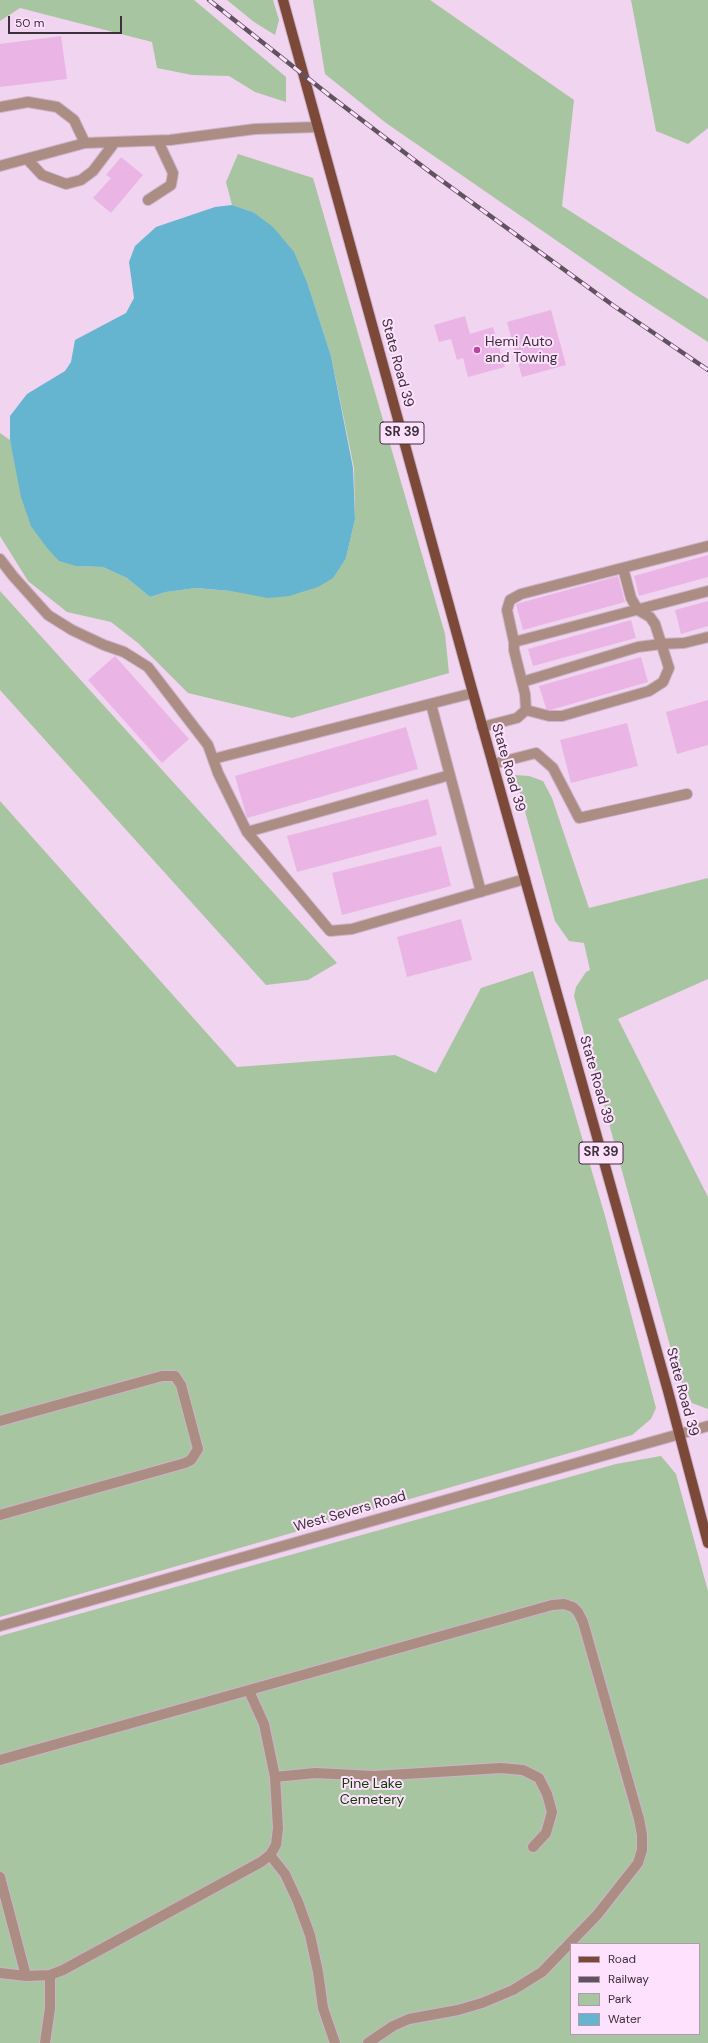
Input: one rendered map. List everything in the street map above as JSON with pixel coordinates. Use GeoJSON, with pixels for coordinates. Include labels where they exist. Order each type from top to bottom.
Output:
{"type":"FeatureCollection","features":[{"type":"Feature","properties":{"kind":"main road","name":"State Road 39"},"geometry":{"type":"LineString","coordinates":[[283,0],[708,1543]]}},
{"type":"Feature","properties":{"kind":"street"},"geometry":{"type":"LineString","coordinates":[[0,107],[28,102],[56,108],[74,120],[85,143]]}},
{"type":"Feature","properties":{"kind":"street"},"geometry":{"type":"LineString","coordinates":[[0,166],[85,143],[158,141],[255,129],[318,126]]}},
{"type":"Feature","properties":{"kind":"street"},"geometry":{"type":"LineString","coordinates":[[148,200],[171,185],[173,173],[158,141]]}},
{"type":"Feature","properties":{"kind":"street"},"geometry":{"type":"LineString","coordinates":[[27,159],[42,175],[66,184],[81,180],[93,171],[115,142]]}},
{"type":"Feature","properties":{"kind":"street"},"geometry":{"type":"LineString","coordinates":[[526,710],[522,682],[514,650],[514,642],[507,610],[510,600],[521,594],[708,546]]}},
{"type":"Feature","properties":{"kind":"street"},"geometry":{"type":"LineString","coordinates":[[0,559],[48,615],[72,630],[104,645],[124,652],[148,667],[208,745],[233,805],[247,832],[330,931],[352,929],[525,879]]}},
{"type":"Feature","properties":{"kind":"street"},"geometry":{"type":"LineString","coordinates":[[526,710],[549,716],[562,716],[649,691],[663,682],[669,668],[655,624],[650,617],[638,610],[631,598],[623,568]]}},
{"type":"Feature","properties":{"kind":"street"},"geometry":{"type":"LineString","coordinates":[[514,642],[708,590]]}},
{"type":"Feature","properties":{"kind":"street"},"geometry":{"type":"LineString","coordinates":[[522,682],[638,648],[661,644],[684,643],[708,637]]}},
{"type":"Feature","properties":{"kind":"street"},"geometry":{"type":"LineString","coordinates":[[213,759],[473,694]]}},
{"type":"Feature","properties":{"kind":"street"},"geometry":{"type":"LineString","coordinates":[[431,704],[482,892]]}},
{"type":"Feature","properties":{"kind":"street"},"geometry":{"type":"LineString","coordinates":[[482,727],[517,718],[526,710]]}},
{"type":"Feature","properties":{"kind":"street"},"geometry":{"type":"LineString","coordinates":[[493,764],[536,753],[554,768],[579,818],[688,794]]}},
{"type":"Feature","properties":{"kind":"street"},"geometry":{"type":"LineString","coordinates":[[247,832],[450,774]]}},
{"type":"Feature","properties":{"kind":"street"},"geometry":{"type":"LineString","coordinates":[[0,1422],[162,1376],[175,1376],[182,1385],[198,1449],[192,1460],[184,1463],[0,1515]]}},
{"type":"Feature","properties":{"kind":"street","name":"West Severs Road"},"geometry":{"type":"LineString","coordinates":[[0,1626],[678,1433],[708,1426]]}},
{"type":"Feature","properties":{"kind":"street"},"geometry":{"type":"LineString","coordinates":[[0,1760],[552,1605],[564,1604],[573,1607],[578,1612],[583,1622],[641,1830],[642,1850],[638,1862],[597,1915],[542,1972],[513,1990],[482,2003],[458,2010],[409,2019],[393,2026],[368,2043]]}},
{"type":"Feature","properties":{"kind":"street"},"geometry":{"type":"LineString","coordinates":[[0,1973],[26,1976],[50,1975],[63,1970],[261,1862],[270,1855],[276,1845],[278,1828],[275,1777],[264,1724],[249,1691]]}},
{"type":"Feature","properties":{"kind":"street"},"geometry":{"type":"LineString","coordinates":[[275,1777],[315,1773],[374,1776],[501,1768],[523,1770],[540,1778],[547,1794],[552,1812],[546,1833],[533,1847]]}},
{"type":"Feature","properties":{"kind":"street"},"geometry":{"type":"LineString","coordinates":[[270,1855],[285,1874],[298,1902],[310,1935],[318,1972],[323,2008],[335,2043]]}},
{"type":"Feature","properties":{"kind":"street"},"geometry":{"type":"LineString","coordinates":[[0,1877],[26,1976]]}},
{"type":"Feature","properties":{"kind":"street"},"geometry":{"type":"LineString","coordinates":[[45,2043],[50,2008],[50,1975]]}},
{"type":"Feature","properties":{"kind":"green space"},"geometry":{"type":"Polygon","coordinates":[[[0,0],[194,0],[286,77],[286,102],[255,92],[229,76],[192,75],[157,68],[152,42],[20,8],[0,21],[0,0]]]}},
{"type":"Feature","properties":{"kind":"green space"},"geometry":{"type":"Polygon","coordinates":[[[227,0],[273,0],[279,20],[275,35],[254,22],[227,0]]]}},
{"type":"Feature","properties":{"kind":"green space"},"geometry":{"type":"Polygon","coordinates":[[[313,0],[430,0],[574,100],[562,206],[708,299],[708,342],[634,294],[386,123],[325,74],[313,0]]]}},
{"type":"Feature","properties":{"kind":"green space"},"geometry":{"type":"Polygon","coordinates":[[[631,0],[708,0],[708,128],[688,144],[656,131],[631,0]]]}},
{"type":"Feature","properties":{"kind":"green space"},"geometry":{"type":"Polygon","coordinates":[[[238,154],[313,178],[445,634],[449,673],[292,718],[188,693],[138,643],[111,622],[67,612],[28,581],[0,536],[0,433],[10,440],[16,465],[76,566],[103,567],[127,578],[150,597],[166,592],[196,588],[231,591],[346,558],[355,519],[354,468],[331,356],[308,285],[253,212],[232,205],[226,182],[238,154]]]}},
{"type":"Feature","properties":{"kind":"green space"},"geometry":{"type":"Polygon","coordinates":[[[0,591],[337,963],[308,980],[266,985],[0,690],[0,591]]]}},
{"type":"Feature","properties":{"kind":"green space"},"geometry":{"type":"Polygon","coordinates":[[[515,775],[529,776],[543,781],[552,798],[589,908],[708,878],[708,979],[618,1019],[708,1197],[708,1409],[692,1403],[678,1375],[574,996],[576,987],[586,972],[590,970],[584,943],[569,941],[555,921],[515,775]]]}},
{"type":"Feature","properties":{"kind":"green space"},"geometry":{"type":"Polygon","coordinates":[[[0,801],[237,1067],[395,1055],[436,1073],[481,988],[533,971],[605,1216],[656,1408],[651,1419],[632,1435],[0,1617],[0,801]]]}},
{"type":"Feature","properties":{"kind":"green space","name":"Pine Lake Cemetery"},"geometry":{"type":"Polygon","coordinates":[[[661,1456],[676,1474],[708,1591],[708,2043],[0,2043],[0,1636],[616,1464],[661,1456]]]}},
{"type":"Feature","properties":{"kind":"water"},"geometry":{"type":"Polygon","coordinates":[[[232,205],[253,212],[273,227],[294,252],[308,285],[331,356],[353,468],[355,519],[346,558],[333,578],[318,587],[289,596],[268,598],[231,591],[196,588],[166,592],[150,597],[127,578],[103,567],[76,566],[59,561],[47,548],[31,526],[21,497],[10,440],[10,416],[27,394],[65,371],[71,362],[75,340],[126,313],[134,298],[129,262],[135,246],[156,227],[215,207],[232,205]]]}},
{"type":"Feature","properties":{"kind":"building"},"geometry":{"type":"Polygon","coordinates":[[[61,36],[67,79],[0,87],[0,44],[61,36]]]}},
{"type":"Feature","properties":{"kind":"building"},"geometry":{"type":"Polygon","coordinates":[[[121,157],[143,175],[111,213],[93,198],[111,178],[106,175],[121,157]]]}},
{"type":"Feature","properties":{"kind":"building"},"geometry":{"type":"Polygon","coordinates":[[[551,310],[566,365],[522,377],[507,322],[551,310]]]}},
{"type":"Feature","properties":{"kind":"building","name":"Hemi Auto and Towing"},"geometry":{"type":"Polygon","coordinates":[[[465,316],[470,334],[493,327],[505,367],[468,377],[463,358],[457,360],[451,339],[439,342],[434,325],[465,316]]]}},
{"type":"Feature","properties":{"kind":"building"},"geometry":{"type":"Polygon","coordinates":[[[708,555],[708,577],[639,596],[634,576],[708,555]]]}},
{"type":"Feature","properties":{"kind":"building"},"geometry":{"type":"Polygon","coordinates":[[[618,576],[625,602],[523,630],[516,604],[618,576]]]}},
{"type":"Feature","properties":{"kind":"building"},"geometry":{"type":"Polygon","coordinates":[[[708,601],[708,626],[681,634],[675,610],[708,601]]]}},
{"type":"Feature","properties":{"kind":"building"},"geometry":{"type":"Polygon","coordinates":[[[631,620],[636,638],[533,666],[528,649],[631,620]]]}},
{"type":"Feature","properties":{"kind":"building"},"geometry":{"type":"Polygon","coordinates":[[[115,656],[189,739],[162,763],[88,680],[115,656]]]}},
{"type":"Feature","properties":{"kind":"building"},"geometry":{"type":"Polygon","coordinates":[[[641,657],[648,682],[547,711],[539,686],[641,657]]]}},
{"type":"Feature","properties":{"kind":"building"},"geometry":{"type":"Polygon","coordinates":[[[708,700],[708,745],[677,754],[666,712],[708,700]]]}},
{"type":"Feature","properties":{"kind":"building"},"geometry":{"type":"Polygon","coordinates":[[[627,723],[638,766],[571,783],[560,740],[627,723]]]}},
{"type":"Feature","properties":{"kind":"building"},"geometry":{"type":"Polygon","coordinates":[[[406,727],[418,769],[247,818],[235,776],[406,727]]]}},
{"type":"Feature","properties":{"kind":"building"},"geometry":{"type":"Polygon","coordinates":[[[428,799],[437,835],[297,872],[287,836],[428,799]]]}},
{"type":"Feature","properties":{"kind":"building"},"geometry":{"type":"Polygon","coordinates":[[[441,846],[451,886],[342,915],[332,873],[441,846]]]}},
{"type":"Feature","properties":{"kind":"building"},"geometry":{"type":"Polygon","coordinates":[[[461,919],[472,960],[407,977],[397,937],[461,919]]]}},
{"type":"Feature","properties":{"kind":"railway"},"geometry":{"type":"LineString","coordinates":[[209,0],[329,95],[430,172],[614,306],[708,370]]}},
{"type":"Feature","properties":{"kind":"place","name":"Hemi Auto and Towing"},"geometry":{"type":"Point","coordinates":[477,350]}}]}
